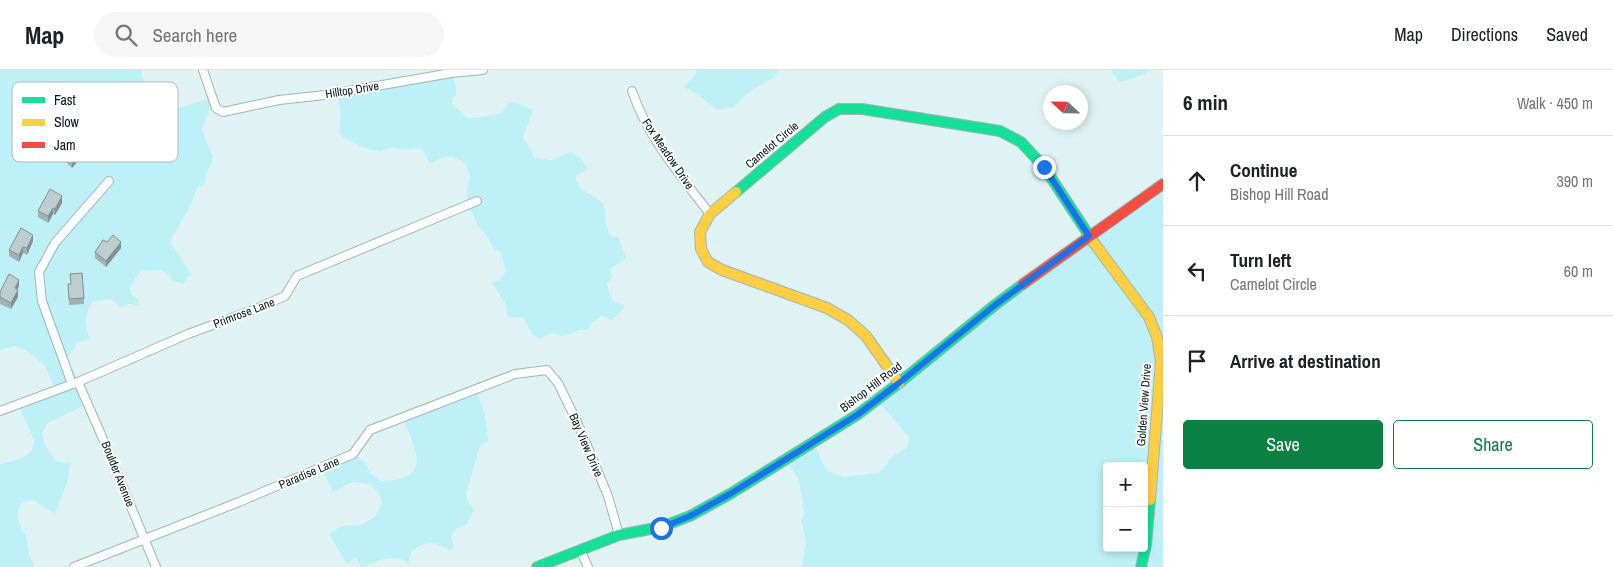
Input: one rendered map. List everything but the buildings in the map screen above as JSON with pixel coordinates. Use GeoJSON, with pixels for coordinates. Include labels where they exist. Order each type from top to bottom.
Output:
{"type":"FeatureCollection","features":[{"type":"Feature","properties":{"kind":"street","name":"Hilltop Drive"},"geometry":{"type":"LineString","coordinates":[[203,70],[216,108],[223,112],[279,100],[325,95],[450,72],[483,70]]}},
{"type":"Feature","properties":{"kind":"street","name":"Fox Meadow Drive"},"geometry":{"type":"LineString","coordinates":[[632,91],[650,133],[676,171],[710,214]]}},
{"type":"Feature","properties":{"kind":"street","name":"Camelot Circle"},"geometry":{"type":"LineString","coordinates":[[899,383],[866,336],[848,320],[827,308],[722,270],[708,262],[701,250],[700,232],[710,214],[825,117],[839,109],[862,109],[1000,132],[1021,142],[1044,167],[1089,236]]}},
{"type":"Feature","properties":{"kind":"street","name":"Boulder Avenue"},"geometry":{"type":"LineString","coordinates":[[109,181],[55,243],[40,272],[42,301],[75,383],[100,432],[156,567]]}},
{"type":"Feature","properties":{"kind":"street","name":"Bishop Hill Road"},"geometry":{"type":"LineString","coordinates":[[537,567],[619,535],[661,528],[698,512],[730,494],[857,415],[995,305],[1163,184]]}},
{"type":"Feature","properties":{"kind":"street","name":"Primrose Lane"},"geometry":{"type":"LineString","coordinates":[[0,411],[75,383],[188,334],[286,296],[297,276],[477,201]]}},
{"type":"Feature","properties":{"kind":"street","name":"Golden View Drive"},"geometry":{"type":"LineString","coordinates":[[1089,236],[1149,317],[1157,337],[1161,362],[1146,545],[1141,567]]}},
{"type":"Feature","properties":{"kind":"street","name":"Bay View Drive"},"geometry":{"type":"LineString","coordinates":[[536,371],[547,370],[558,383],[608,496],[619,535]]}},
{"type":"Feature","properties":{"kind":"street","name":"Paradise Lane"},"geometry":{"type":"LineString","coordinates":[[74,567],[353,454],[370,430],[515,374],[536,371]]}},
{"type":"Feature","properties":{"kind":"street"},"geometry":{"type":"LineString","coordinates":[[580,549],[588,567]]}},
{"type":"Feature","properties":{"kind":"shaded area"},"geometry":{"type":"Polygon","coordinates":[[[0,70],[142,70],[142,77],[145,82],[12,82],[12,162],[178,162],[178,109],[211,98],[213,102],[202,129],[213,158],[206,174],[205,184],[197,188],[191,204],[170,242],[192,275],[188,276],[183,284],[172,280],[169,274],[161,270],[140,271],[130,287],[131,294],[138,300],[138,305],[129,304],[121,307],[111,299],[93,301],[90,306],[86,324],[89,340],[78,342],[68,357],[87,404],[48,423],[42,432],[44,443],[54,460],[65,463],[71,461],[68,479],[55,514],[33,500],[21,503],[17,516],[22,531],[26,535],[29,553],[35,567],[0,567],[0,464],[23,457],[33,446],[34,440],[18,404],[54,387],[45,366],[26,350],[15,346],[0,350],[0,70]]]}},
{"type":"Feature","properties":{"kind":"shaded area"},"geometry":{"type":"Polygon","coordinates":[[[696,70],[779,70],[773,78],[752,90],[733,107],[718,110],[684,87],[696,73],[696,70]]]}},
{"type":"Feature","properties":{"kind":"shaded area"},"geometry":{"type":"Polygon","coordinates":[[[1111,70],[1152,70],[1119,82],[1111,70]]]}},
{"type":"Feature","properties":{"kind":"shaded area"},"geometry":{"type":"Polygon","coordinates":[[[453,73],[457,94],[452,98],[452,104],[467,118],[502,113],[508,103],[517,103],[533,110],[523,137],[535,158],[551,160],[570,152],[582,159],[587,169],[576,177],[577,182],[582,189],[603,204],[606,225],[613,238],[618,236],[626,258],[609,270],[612,276],[607,284],[610,296],[617,303],[625,305],[612,320],[602,316],[591,323],[588,330],[579,330],[562,336],[551,333],[540,339],[532,335],[523,318],[508,317],[505,303],[492,283],[500,280],[506,271],[501,253],[493,248],[486,234],[479,227],[467,202],[467,188],[470,178],[467,166],[463,161],[452,157],[441,158],[430,164],[422,149],[405,150],[393,147],[376,151],[348,140],[339,134],[340,114],[337,94],[453,73]]]}},
{"type":"Feature","properties":{"kind":"shaded area"},"geometry":{"type":"Polygon","coordinates":[[[1163,182],[1163,567],[802,567],[806,541],[801,520],[804,514],[799,479],[785,460],[813,442],[827,471],[844,477],[877,473],[883,469],[890,458],[907,448],[909,437],[876,399],[1163,182]]]}},
{"type":"Feature","properties":{"kind":"shaded area"},"geometry":{"type":"Polygon","coordinates":[[[476,389],[485,415],[488,441],[480,446],[466,493],[468,502],[474,508],[467,524],[457,528],[451,536],[454,547],[449,550],[434,543],[425,544],[411,552],[408,563],[394,558],[380,560],[361,567],[356,557],[347,564],[329,534],[341,526],[361,525],[375,517],[382,502],[379,493],[370,484],[352,482],[333,492],[321,467],[353,454],[365,462],[370,473],[380,481],[408,476],[414,470],[417,462],[416,453],[403,418],[476,389]]]}},
{"type":"Feature","properties":{"kind":"traffic: fast"},"geometry":{"type":"LineString","coordinates":[[736,192],[825,117],[839,109],[862,109],[1000,131],[1021,142],[1044,167],[1094,243]]}},
{"type":"Feature","properties":{"kind":"traffic: fast"},"geometry":{"type":"LineString","coordinates":[[537,567],[619,535],[661,527],[690,516],[730,494],[857,415],[1023,284]]}},
{"type":"Feature","properties":{"kind":"traffic: fast"},"geometry":{"type":"LineString","coordinates":[[1141,567],[1146,545],[1150,500]]}},
{"type":"Feature","properties":{"kind":"traffic: slow"},"geometry":{"type":"LineString","coordinates":[[736,192],[710,214],[700,232],[701,249],[708,262],[722,270],[827,308],[848,320],[866,336],[899,383]]}},
{"type":"Feature","properties":{"kind":"traffic: slow"},"geometry":{"type":"LineString","coordinates":[[1094,243],[1149,317],[1157,337],[1161,362],[1150,500]]}},
{"type":"Feature","properties":{"kind":"traffic: jam"},"geometry":{"type":"LineString","coordinates":[[1023,284],[1163,184]]}},
{"type":"Feature","properties":{"kind":"route"},"geometry":{"type":"LineString","coordinates":[[661,528],[690,516],[730,494],[857,415],[995,305],[1089,236],[1044,167]]}}]}
